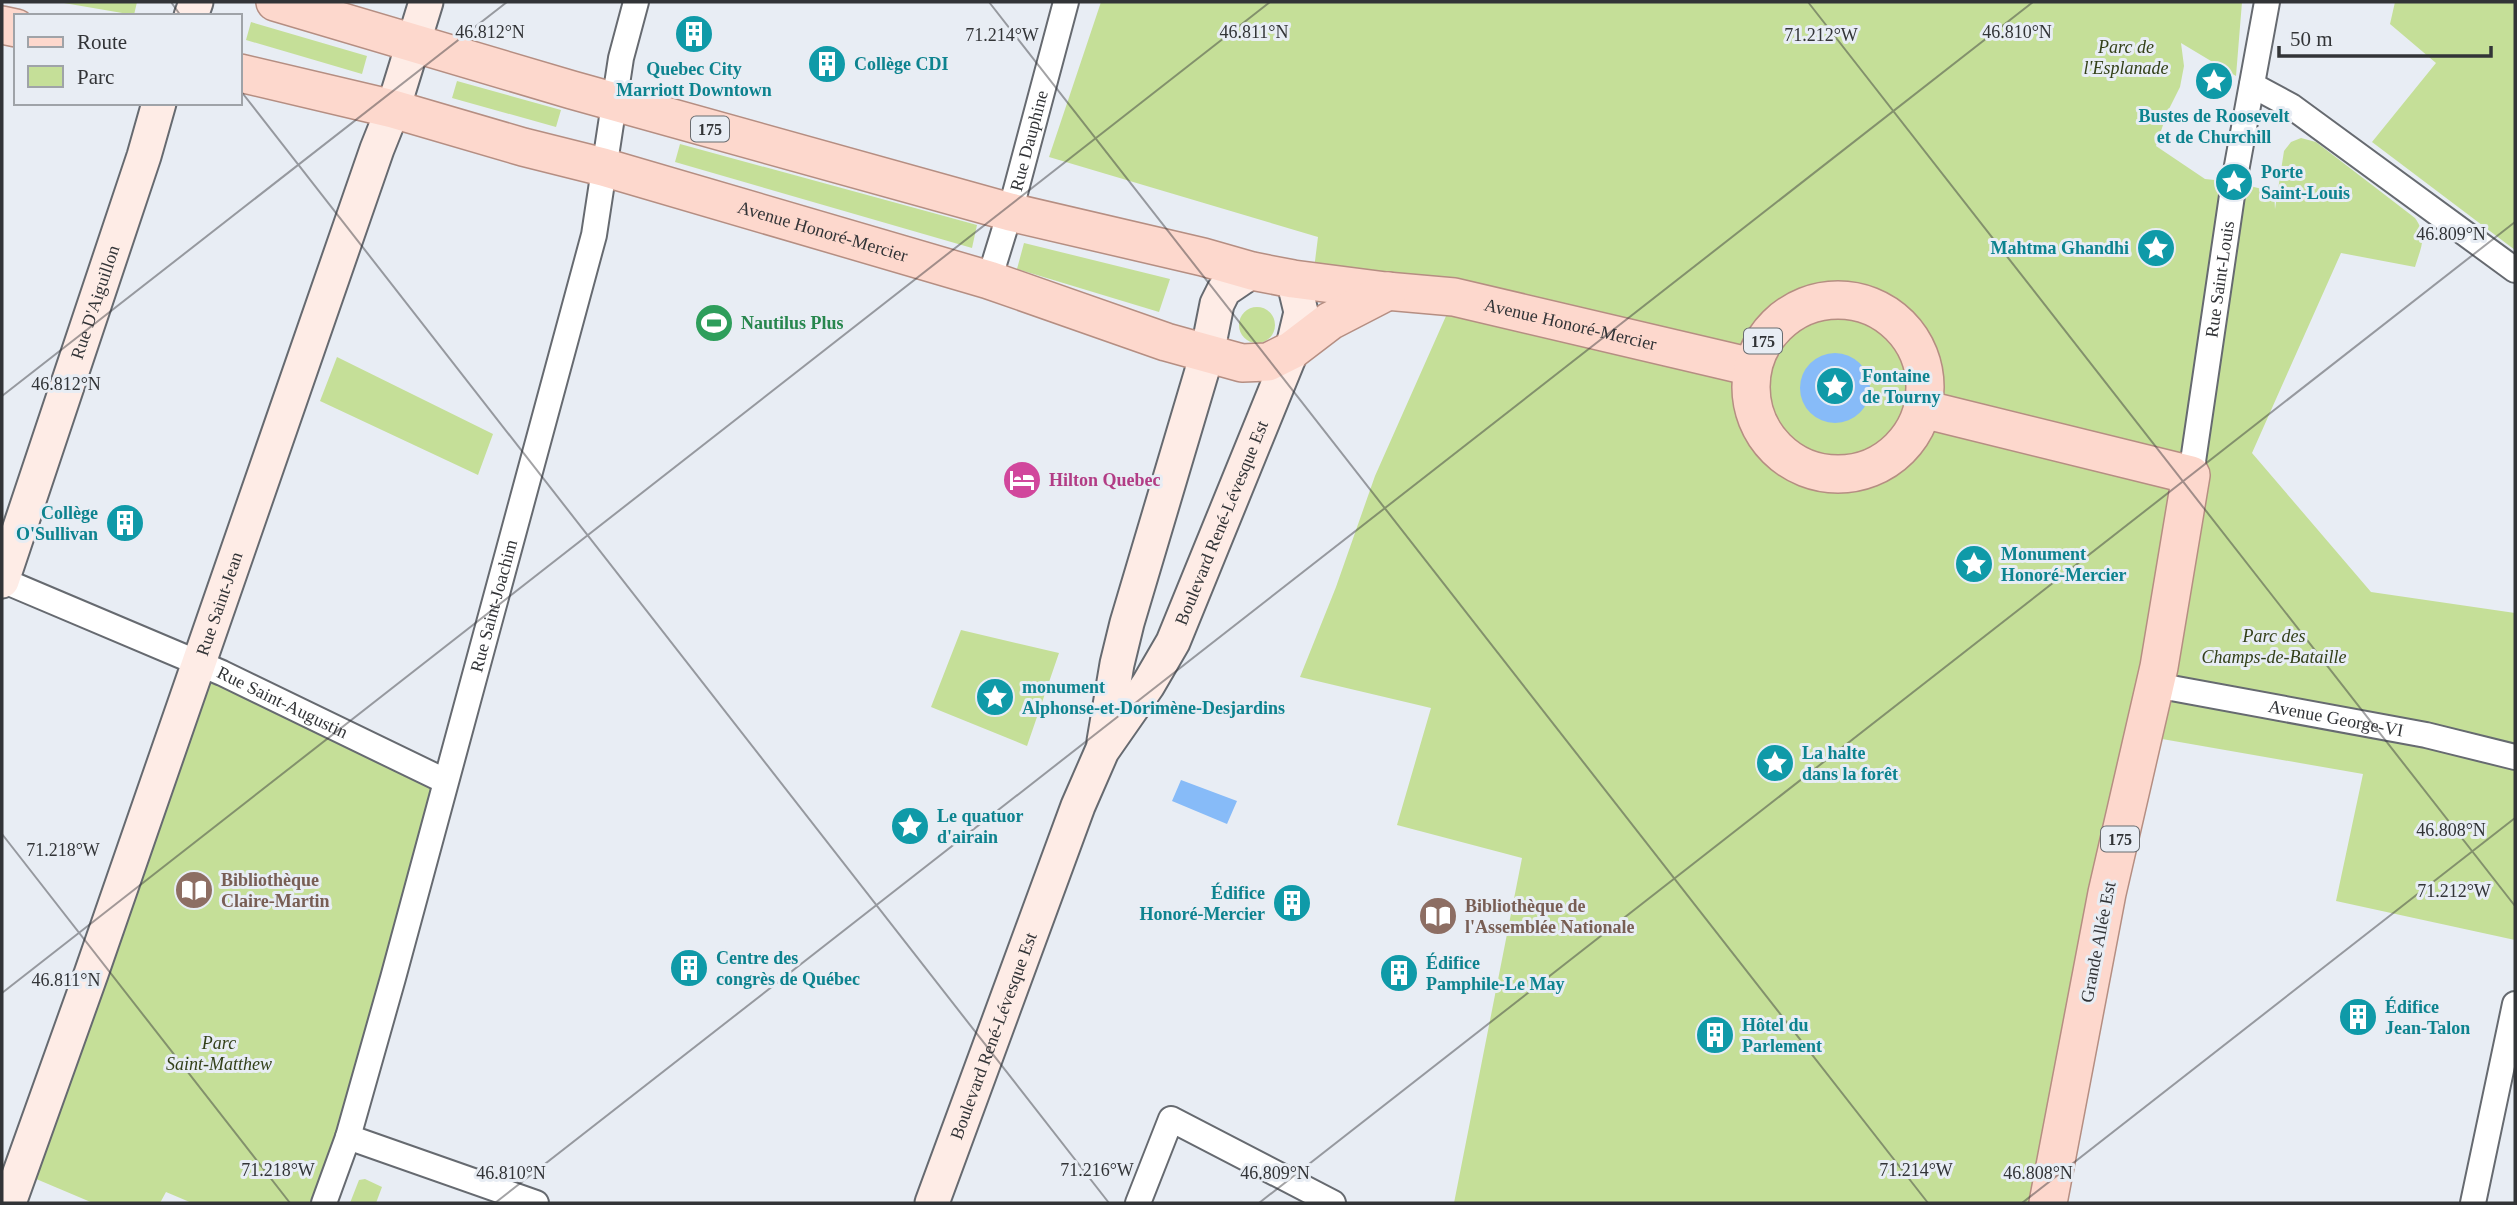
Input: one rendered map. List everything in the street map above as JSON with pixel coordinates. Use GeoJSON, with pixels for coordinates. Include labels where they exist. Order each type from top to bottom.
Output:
{"type":"FeatureCollection","features":[{"type":"Feature","properties":{"kind":"main road","name":"Avenue Honoré-Mercier"},"geometry":{"type":"LineString","coordinates":[[275,2],[614,102],[1010,212],[1252,271],[1293,279],[1454,297],[1752,367]]}},
{"type":"Feature","properties":{"kind":"main road","name":"Rue Saint-Jean"},"geometry":{"type":"LineString","coordinates":[[9,1203],[74,1024],[393,108],[411,43],[426,2]]}},
{"type":"Feature","properties":{"kind":"main road","name":"Avenue Honoré-Mercier"},"geometry":{"type":"LineString","coordinates":[[242,73],[393,108],[523,147],[603,167],[989,280],[1207,355],[1242,363],[1268,362],[1292,350],[1330,321],[1388,291]]}},
{"type":"Feature","properties":{"kind":"main road","name":"Rue D'Aiguillon"},"geometry":{"type":"LineString","coordinates":[[2,580],[140,170],[158,105]]}},
{"type":"Feature","properties":{"kind":"main road","name":"Boulevard René-Lévesque Est"},"geometry":{"type":"LineString","coordinates":[[1102,751],[1124,636],[1207,355],[1217,304],[1224,290],[1252,271]]}},
{"type":"Feature","properties":{"kind":"main road","name":"Boulevard René-Lévesque Est"},"geometry":{"type":"LineString","coordinates":[[932,1203],[1078,806],[1102,751],[1148,685],[1173,642],[1292,350],[1301,312],[1293,279]]}},
{"type":"Feature","properties":{"kind":"main road","name":"175"},"geometry":{"type":"LineString","coordinates":[[1854,300],[1875,307],[1900,325],[1918,350],[1926,379],[1923,409],[1912,433],[1895,454],[1873,468],[1847,474],[1820,473],[1794,463],[1772,445],[1757,422],[1750,394],[1752,367],[1762,343],[1777,324],[1798,309],[1821,301],[1854,300]]}},
{"type":"Feature","properties":{"kind":"main road"},"geometry":{"type":"LineString","coordinates":[[1923,409],[2191,475]]}},
{"type":"Feature","properties":{"kind":"main road","name":"Grande Allée Est"},"geometry":{"type":"LineString","coordinates":[[2048,1203],[2107,894],[2155,685],[2191,475]]}},
{"type":"Feature","properties":{"kind":"street","name":"Rue Saint-Joachim"},"geometry":{"type":"LineString","coordinates":[[324,1203],[348,1137],[393,978],[594,235],[621,58],[636,2]]}},
{"type":"Feature","properties":{"kind":"street","name":"Rue Dauphine"},"geometry":{"type":"LineString","coordinates":[[989,280],[1066,2]]}},
{"type":"Feature","properties":{"kind":"street","name":"Rue Saint-Louis"},"geometry":{"type":"LineString","coordinates":[[2191,475],[2234,182],[2267,2]]}},
{"type":"Feature","properties":{"kind":"street"},"geometry":{"type":"LineString","coordinates":[[2252,85],[2291,106],[2515,270]]}},
{"type":"Feature","properties":{"kind":"street","name":"Rue Saint-Augustin"},"geometry":{"type":"LineString","coordinates":[[2,580],[198,663],[445,781]]}},
{"type":"Feature","properties":{"kind":"street","name":"Avenue George-VI"},"geometry":{"type":"LineString","coordinates":[[2155,685],[2426,735],[2515,757]]}},
{"type":"Feature","properties":{"kind":"street"},"geometry":{"type":"LineString","coordinates":[[2473,1203],[2515,1004]]}},
{"type":"Feature","properties":{"kind":"street"},"geometry":{"type":"LineString","coordinates":[[1138,1203],[1171,1119],[1333,1203]]}},
{"type":"Feature","properties":{"kind":"street"},"geometry":{"type":"LineString","coordinates":[[348,1137],[536,1203]]}},
{"type":"Feature","properties":{"kind":"green space"},"geometry":{"type":"Polygon","coordinates":[[[58,2],[137,2],[134,14],[58,2]]]}},
{"type":"Feature","properties":{"kind":"green space"},"geometry":{"type":"Polygon","coordinates":[[[1101,2],[2242,2],[2236,76],[2181,43],[2184,66],[2180,87],[2167,113],[2156,146],[2205,179],[2234,182],[2274,192],[2275,209],[2284,151],[2291,142],[2301,138],[2316,142],[2415,218],[2419,224],[2422,242],[2415,267],[2341,253],[2252,453],[2371,592],[2515,613],[2515,940],[2336,901],[2363,774],[2145,736],[2048,1203],[1454,1203],[1522,858],[1397,825],[1431,708],[1300,677],[1336,587],[1375,476],[1454,298],[1314,269],[1318,237],[1049,157],[1101,2]]]}},
{"type":"Feature","properties":{"kind":"green space"},"geometry":{"type":"Polygon","coordinates":[[[2395,2],[2515,2],[2515,250],[2372,142],[2436,63],[2390,24],[2395,2]]]}},
{"type":"Feature","properties":{"kind":"green space"},"geometry":{"type":"Polygon","coordinates":[[[251,22],[367,56],[362,74],[246,40],[251,22]]]}},
{"type":"Feature","properties":{"kind":"green space"},"geometry":{"type":"Polygon","coordinates":[[[457,81],[561,110],[556,127],[452,98],[457,81]]]}},
{"type":"Feature","properties":{"kind":"green space"},"geometry":{"type":"Polygon","coordinates":[[[680,144],[977,225],[972,248],[675,162],[680,144]]]}},
{"type":"Feature","properties":{"kind":"green space"},"geometry":{"type":"Polygon","coordinates":[[[1024,243],[1170,279],[1159,312],[1017,269],[1024,243]]]}},
{"type":"Feature","properties":{"kind":"green space"},"geometry":{"type":"Polygon","coordinates":[[[1257,307],[1270,312],[1275,325],[1270,338],[1257,343],[1244,338],[1239,325],[1244,312],[1257,307]]]}},
{"type":"Feature","properties":{"kind":"green space"},"geometry":{"type":"Polygon","coordinates":[[[337,357],[493,434],[478,475],[320,401],[337,357]]]}},
{"type":"Feature","properties":{"kind":"green space"},"geometry":{"type":"Polygon","coordinates":[[[961,630],[1059,653],[1027,746],[931,707],[961,630]]]}},
{"type":"Feature","properties":{"kind":"green space","name":"Parc Saint-Matthew"},"geometry":{"type":"Polygon","coordinates":[[[198,663],[445,781],[324,1203],[192,1203],[166,1192],[160,1203],[93,1203],[22,1173],[198,663]]]}},
{"type":"Feature","properties":{"kind":"green space"},"geometry":{"type":"Polygon","coordinates":[[[365,1179],[382,1187],[376,1203],[350,1203],[359,1180],[365,1179]]]}},
{"type":"Feature","properties":{"kind":"water","name":"Fontaine de Tourny"},"geometry":{"type":"Polygon","coordinates":[[[1835,353],[1854,359],[1864,369],[1870,388],[1864,407],[1854,417],[1835,423],[1816,417],[1806,407],[1800,388],[1806,369],[1816,359],[1835,353]]]}},
{"type":"Feature","properties":{"kind":"water"},"geometry":{"type":"Polygon","coordinates":[[[1181,780],[1237,801],[1227,824],[1172,801],[1181,780]]]}},
{"type":"Feature","properties":{"kind":"place","name":"Quebec City Marriott Downtown"},"geometry":{"type":"Point","coordinates":[694,34]}},
{"type":"Feature","properties":{"kind":"place","name":"Collège CDI"},"geometry":{"type":"Point","coordinates":[827,64]}},
{"type":"Feature","properties":{"kind":"place","name":"Bustes de Roosevelt et de Churchill"},"geometry":{"type":"Point","coordinates":[2214,81]}},
{"type":"Feature","properties":{"kind":"place","name":"Porte Saint-Louis"},"geometry":{"type":"Point","coordinates":[2234,182]}},
{"type":"Feature","properties":{"kind":"place","name":"Mahtma Ghandhi"},"geometry":{"type":"Point","coordinates":[2156,248]}},
{"type":"Feature","properties":{"kind":"place","name":"Nautilus Plus"},"geometry":{"type":"Point","coordinates":[714,323]}},
{"type":"Feature","properties":{"kind":"place","name":"Fontaine de Tourny"},"geometry":{"type":"Point","coordinates":[1835,386]}},
{"type":"Feature","properties":{"kind":"place","name":"Hilton Quebec"},"geometry":{"type":"Point","coordinates":[1022,480]}},
{"type":"Feature","properties":{"kind":"place","name":"Collège O'Sullivan"},"geometry":{"type":"Point","coordinates":[125,523]}},
{"type":"Feature","properties":{"kind":"place","name":"Monument Honoré-Mercier"},"geometry":{"type":"Point","coordinates":[1974,564]}},
{"type":"Feature","properties":{"kind":"place","name":"monument Alphonse-et-Dorimène-Desjardins"},"geometry":{"type":"Point","coordinates":[995,697]}},
{"type":"Feature","properties":{"kind":"place","name":"La halte dans la forêt"},"geometry":{"type":"Point","coordinates":[1775,763]}},
{"type":"Feature","properties":{"kind":"place","name":"Le quatuor d'airain"},"geometry":{"type":"Point","coordinates":[910,826]}},
{"type":"Feature","properties":{"kind":"place","name":"Bibliothèque Claire-Martin"},"geometry":{"type":"Point","coordinates":[194,890]}},
{"type":"Feature","properties":{"kind":"place","name":"Édifice Honoré-Mercier"},"geometry":{"type":"Point","coordinates":[1292,903]}},
{"type":"Feature","properties":{"kind":"place","name":"Bibliothèque de l'Assemblée Nationale"},"geometry":{"type":"Point","coordinates":[1438,916]}},
{"type":"Feature","properties":{"kind":"place","name":"Centre des congrès de Québec"},"geometry":{"type":"Point","coordinates":[689,968]}},
{"type":"Feature","properties":{"kind":"place","name":"Édifice Pamphile-Le May"},"geometry":{"type":"Point","coordinates":[1399,973]}},
{"type":"Feature","properties":{"kind":"place","name":"Édifice Jean-Talon"},"geometry":{"type":"Point","coordinates":[2358,1017]}},
{"type":"Feature","properties":{"kind":"place","name":"Hôtel du Parlement"},"geometry":{"type":"Point","coordinates":[1715,1035]}},
{"type":"Feature","properties":{"kind":"park label","name":"Parc de l'Esplanade"},"geometry":{"type":"Point","coordinates":[2126,57]}},
{"type":"Feature","properties":{"kind":"park label","name":"Parc des Champs-de-Bataille"},"geometry":{"type":"Point","coordinates":[2274,646]}}]}
